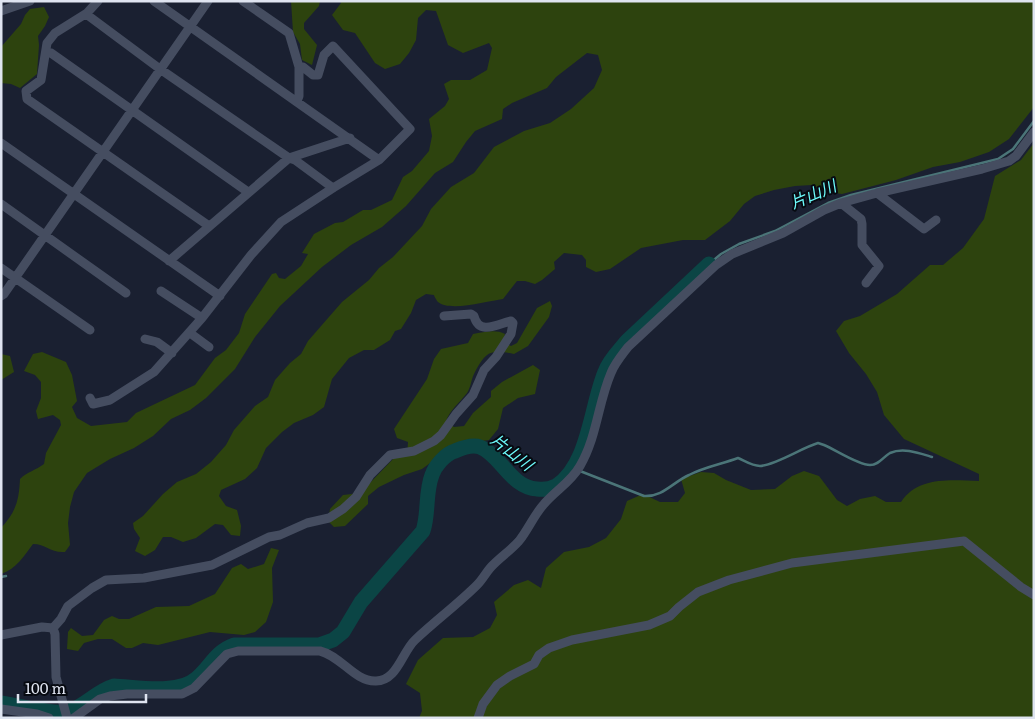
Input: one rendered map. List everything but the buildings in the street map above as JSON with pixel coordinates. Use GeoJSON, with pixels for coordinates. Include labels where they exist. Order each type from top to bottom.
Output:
{"type":"FeatureCollection","features":[{"type":"Feature","properties":{"kind":"street"},"geometry":{"type":"LineString","coordinates":[[1,11],[30,1]]}},
{"type":"Feature","properties":{"kind":"street"},"geometry":{"type":"LineString","coordinates":[[98,1],[86,14],[55,32],[48,44],[41,80],[26,91],[26,100],[209,226]]}},
{"type":"Feature","properties":{"kind":"street"},"geometry":{"type":"LineString","coordinates":[[154,1],[379,160]]}},
{"type":"Feature","properties":{"kind":"street"},"geometry":{"type":"LineString","coordinates":[[1,296],[208,1]]}},
{"type":"Feature","properties":{"kind":"street"},"geometry":{"type":"LineString","coordinates":[[243,1],[289,33],[299,67],[299,96],[297,101]]}},
{"type":"Feature","properties":{"kind":"street"},"geometry":{"type":"LineString","coordinates":[[86,14],[160,69],[289,158],[295,160],[333,188]]}},
{"type":"Feature","properties":{"kind":"street"},"geometry":{"type":"LineString","coordinates":[[90,398],[93,404],[110,400],[154,372],[190,333],[251,255],[281,222],[379,160],[410,129],[333,46],[324,55],[318,74],[313,75],[303,67],[299,67]]}},
{"type":"Feature","properties":{"kind":"street"},"geometry":{"type":"LineString","coordinates":[[46,52],[51,53],[248,192]]}},
{"type":"Feature","properties":{"kind":"street"},"geometry":{"type":"LineString","coordinates":[[53,628],[55,634],[56,677],[67,714],[110,696],[127,694],[182,694],[194,688],[227,654],[238,651],[320,651],[328,653],[343,663],[357,676],[366,680],[384,680],[393,673],[410,645],[478,584],[491,566],[520,540],[550,497],[574,476],[590,445],[611,372],[628,347],[716,265],[732,254],[783,233],[824,210],[841,203],[1009,161],[1016,156],[1034,132]]}},
{"type":"Feature","properties":{"kind":"street"},"geometry":{"type":"LineString","coordinates":[[169,261],[289,158],[350,138]]}},
{"type":"Feature","properties":{"kind":"street"},"geometry":{"type":"LineString","coordinates":[[1,143],[220,296]]}},
{"type":"Feature","properties":{"kind":"street"},"geometry":{"type":"LineString","coordinates":[[877,193],[924,230],[936,220]]}},
{"type":"Feature","properties":{"kind":"street"},"geometry":{"type":"LineString","coordinates":[[841,203],[861,220],[862,245],[878,266],[866,283]]}},
{"type":"Feature","properties":{"kind":"street"},"geometry":{"type":"LineString","coordinates":[[1,204],[126,293]]}},
{"type":"Feature","properties":{"kind":"street"},"geometry":{"type":"LineString","coordinates":[[1,268],[90,330]]}},
{"type":"Feature","properties":{"kind":"street"},"geometry":{"type":"LineString","coordinates":[[161,291],[202,318]]}},
{"type":"Feature","properties":{"kind":"street"},"geometry":{"type":"LineString","coordinates":[[53,628],[61,619],[68,606],[106,580],[144,578],[212,565],[268,537],[280,535],[307,523],[329,518],[356,497],[370,475],[390,454],[414,451],[434,440],[473,395],[484,370],[496,357],[511,334],[513,323],[509,321],[496,326],[484,327],[479,326],[475,322],[474,316],[470,314],[444,316]]}},
{"type":"Feature","properties":{"kind":"street"},"geometry":{"type":"LineString","coordinates":[[190,333],[209,347]]}},
{"type":"Feature","properties":{"kind":"street"},"geometry":{"type":"LineString","coordinates":[[145,338],[157,342],[172,353]]}},
{"type":"Feature","properties":{"kind":"street"},"geometry":{"type":"LineString","coordinates":[[478,718],[483,704],[497,685],[534,664],[539,655],[549,648],[572,640],[649,625],[670,616],[698,592],[730,580],[792,562],[964,541],[1021,587],[1034,595]]}},
{"type":"Feature","properties":{"kind":"street"},"geometry":{"type":"LineString","coordinates":[[1,635],[42,627],[53,628]]}},
{"type":"Feature","properties":{"kind":"street"},"geometry":{"type":"LineString","coordinates":[[1,709],[37,714],[49,718]]}},
{"type":"Feature","properties":{"kind":"green space"},"geometry":{"type":"Polygon","coordinates":[[[291,1],[320,1],[319,6],[304,23],[304,29],[317,45],[312,65],[302,60],[300,44],[293,32],[291,1]]]}},
{"type":"Feature","properties":{"kind":"green space"},"geometry":{"type":"Polygon","coordinates":[[[340,1],[1034,1],[1034,107],[1009,139],[989,152],[960,162],[933,167],[896,180],[842,194],[828,192],[812,185],[774,190],[755,196],[744,204],[730,221],[705,240],[683,240],[641,248],[610,269],[596,272],[586,267],[586,260],[582,255],[564,253],[554,262],[555,269],[542,280],[535,284],[517,281],[503,299],[451,306],[438,302],[434,295],[426,294],[416,300],[411,313],[401,329],[395,331],[390,340],[374,350],[364,350],[349,358],[332,379],[324,407],[313,415],[294,423],[282,432],[266,448],[257,468],[245,479],[221,490],[219,496],[226,506],[237,510],[241,526],[240,536],[231,535],[223,525],[215,524],[196,538],[183,542],[171,537],[163,537],[155,550],[145,556],[135,551],[140,538],[134,529],[133,523],[143,516],[177,482],[196,474],[211,462],[226,445],[234,430],[255,406],[268,397],[275,380],[301,354],[308,341],[342,302],[393,257],[422,226],[431,209],[451,187],[474,173],[494,147],[524,131],[550,123],[571,109],[594,88],[602,70],[598,55],[587,53],[556,77],[547,88],[512,103],[503,109],[502,119],[475,131],[453,162],[435,173],[406,206],[382,227],[351,245],[322,267],[280,306],[255,337],[235,369],[206,398],[190,410],[171,419],[153,436],[134,448],[110,459],[87,473],[74,492],[68,523],[70,545],[65,552],[33,544],[15,565],[1,574],[1,528],[10,517],[16,505],[20,479],[44,464],[46,453],[61,425],[60,420],[53,415],[38,419],[36,411],[41,398],[41,382],[35,375],[24,371],[33,354],[42,352],[66,362],[72,375],[77,401],[72,407],[77,418],[91,426],[127,422],[136,413],[195,385],[215,358],[226,350],[239,333],[245,314],[272,274],[276,273],[279,278],[285,279],[301,266],[308,254],[302,253],[314,234],[335,223],[343,222],[363,210],[371,210],[392,200],[403,177],[412,171],[429,151],[432,136],[429,119],[445,106],[449,99],[444,84],[451,80],[470,80],[487,70],[492,48],[489,43],[463,53],[448,45],[436,11],[426,10],[418,18],[416,40],[409,53],[400,64],[385,69],[375,63],[355,33],[343,30],[332,15],[341,3],[340,1]]]}},
{"type":"Feature","properties":{"kind":"green space"},"geometry":{"type":"Polygon","coordinates":[[[44,7],[49,17],[38,36],[37,74],[20,88],[11,84],[1,83],[1,47],[21,24],[30,9],[44,7]]]}},
{"type":"Feature","properties":{"kind":"green space"},"geometry":{"type":"Polygon","coordinates":[[[1034,143],[1034,718],[419,718],[422,711],[420,693],[406,684],[418,660],[443,638],[473,637],[490,628],[497,615],[494,602],[514,585],[528,580],[541,588],[546,568],[564,552],[589,547],[606,538],[621,519],[627,501],[643,494],[660,502],[678,502],[685,493],[681,479],[701,472],[714,473],[751,490],[775,489],[792,476],[804,471],[819,476],[837,500],[847,506],[860,499],[875,496],[886,502],[901,502],[916,488],[936,481],[979,481],[979,474],[904,439],[884,415],[877,392],[836,331],[844,321],[860,316],[897,294],[930,265],[943,265],[963,248],[984,219],[995,176],[1021,160],[1034,143]]]}},
{"type":"Feature","properties":{"kind":"green space"},"geometry":{"type":"Polygon","coordinates":[[[550,301],[552,306],[549,317],[528,346],[514,354],[494,352],[486,356],[474,374],[467,393],[446,421],[454,427],[464,426],[473,413],[491,397],[491,391],[502,382],[533,365],[540,370],[535,394],[518,398],[503,408],[498,429],[489,440],[455,445],[422,469],[379,487],[368,496],[368,504],[345,526],[334,527],[328,521],[330,509],[343,495],[352,494],[367,486],[394,458],[407,456],[408,442],[397,438],[394,429],[427,379],[434,359],[441,349],[468,343],[473,334],[490,331],[505,334],[503,341],[511,346],[517,343],[537,308],[550,301]]]}},
{"type":"Feature","properties":{"kind":"green space"},"geometry":{"type":"Polygon","coordinates":[[[1,354],[10,356],[14,372],[1,380],[1,354]]]}},
{"type":"Feature","properties":{"kind":"green space"},"geometry":{"type":"Polygon","coordinates":[[[271,548],[279,550],[272,568],[273,602],[266,622],[255,632],[244,635],[210,632],[158,645],[143,643],[132,648],[126,648],[112,639],[98,639],[84,643],[78,651],[67,649],[68,632],[71,628],[82,636],[93,635],[104,620],[112,616],[119,619],[129,619],[156,607],[189,606],[215,594],[232,568],[241,564],[248,569],[264,564],[271,548]]]}},
{"type":"Feature","properties":{"kind":"waterway","name":"片山川"},"geometry":{"type":"LineString","coordinates":[[709,264],[721,254],[739,244],[775,231],[828,203],[851,195],[998,159],[1013,149],[1034,121]]}},
{"type":"Feature","properties":{"kind":"waterway","name":"片山川"},"geometry":{"type":"LineString","coordinates":[[1,703],[47,711],[70,711],[102,691],[114,686],[157,689],[179,687],[189,683],[197,678],[222,651],[234,645],[319,645],[333,640],[343,632],[361,602],[423,531],[430,482],[438,464],[451,453],[467,447],[477,446],[494,456],[520,483],[537,489],[549,489],[556,486],[576,464],[588,434],[600,386],[612,360],[627,341],[709,264]]}},
{"type":"Feature","properties":{"kind":"waterway"},"geometry":{"type":"LineString","coordinates":[[580,471],[644,496],[651,496],[668,489],[695,472],[738,458],[754,465],[766,465],[818,443],[859,463],[870,465],[895,451],[911,451],[932,457]]}},
{"type":"Feature","properties":{"kind":"waterway"},"geometry":{"type":"LineString","coordinates":[[1,577],[6,576]]}}]}
